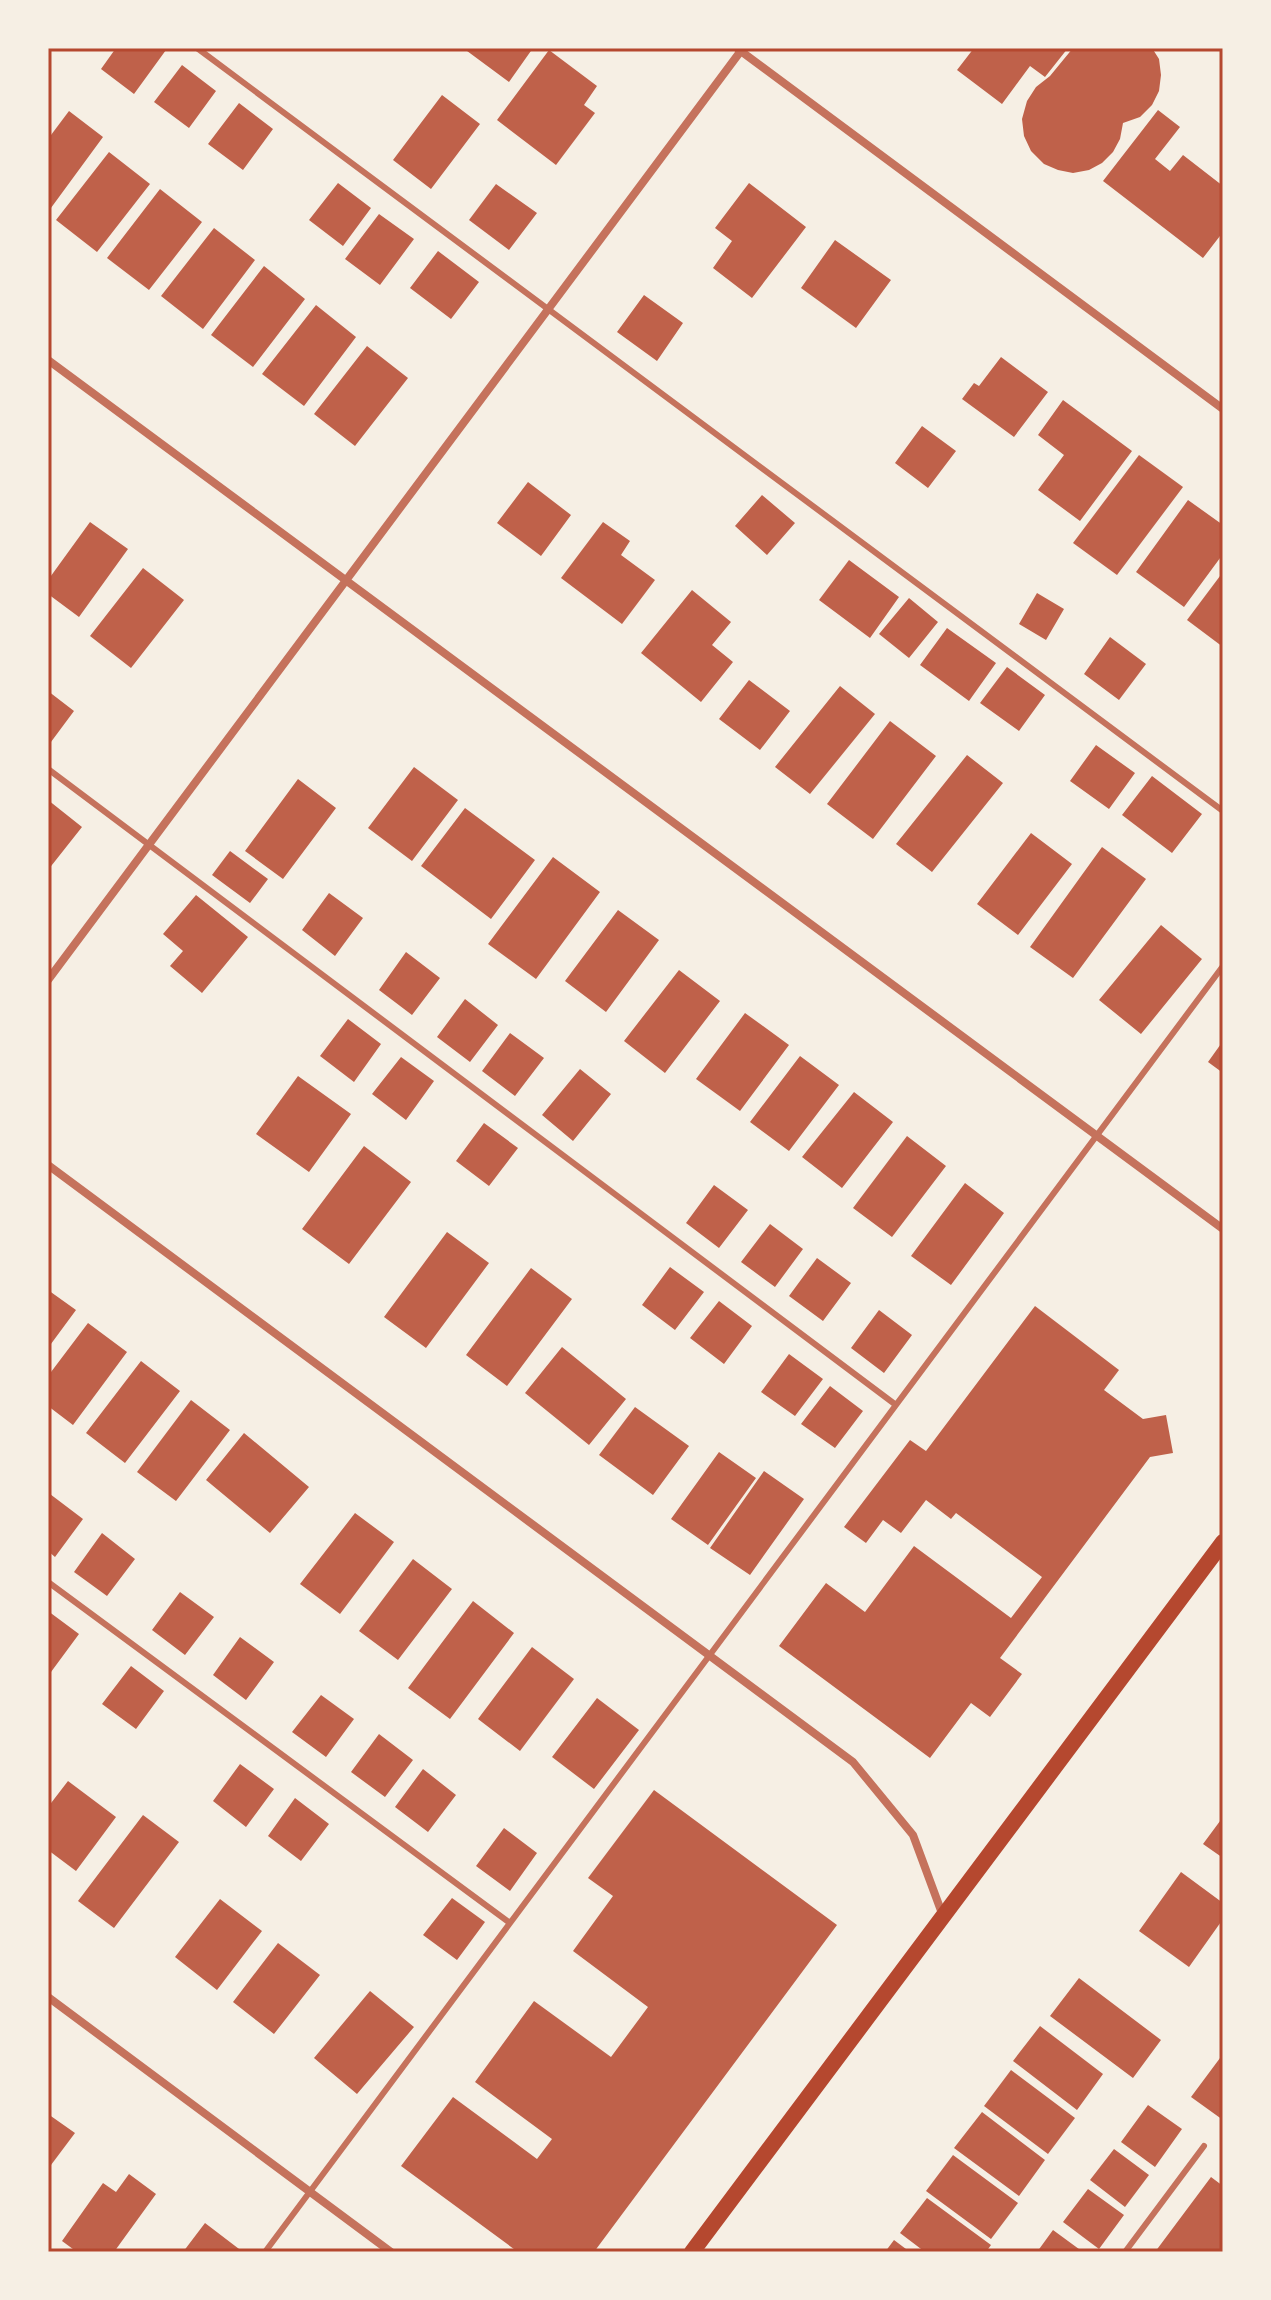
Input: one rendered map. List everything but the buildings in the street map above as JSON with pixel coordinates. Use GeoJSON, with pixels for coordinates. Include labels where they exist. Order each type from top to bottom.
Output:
{"type":"FeatureCollection","features":[{"type":"Feature","properties":{"kind":"main road"},"geometry":{"type":"LineString","coordinates":[[692,2252],[1223,1542]]}},
{"type":"Feature","properties":{"kind":"street"},"geometry":{"type":"LineString","coordinates":[[48,980],[740,49],[1223,409]]}},
{"type":"Feature","properties":{"kind":"street"},"geometry":{"type":"LineString","coordinates":[[48,360],[1223,1229]]}},
{"type":"Feature","properties":{"kind":"street"},"geometry":{"type":"LineString","coordinates":[[48,1165],[853,1762],[913,1835],[943,1916]]}},
{"type":"Feature","properties":{"kind":"street"},"geometry":{"type":"LineString","coordinates":[[48,1997],[391,2252]]}},
{"type":"Feature","properties":{"kind":"lane"},"geometry":{"type":"LineString","coordinates":[[197,48],[1223,811]]}},
{"type":"Feature","properties":{"kind":"lane"},"geometry":{"type":"LineString","coordinates":[[48,769],[896,1405]]}},
{"type":"Feature","properties":{"kind":"lane"},"geometry":{"type":"LineString","coordinates":[[265,2252],[1223,966]]}},
{"type":"Feature","properties":{"kind":"lane"},"geometry":{"type":"LineString","coordinates":[[48,1582],[510,1923]]}},
{"type":"Feature","properties":{"kind":"lane"},"geometry":{"type":"LineString","coordinates":[[1125,2252],[1204,2146]]}}]}
